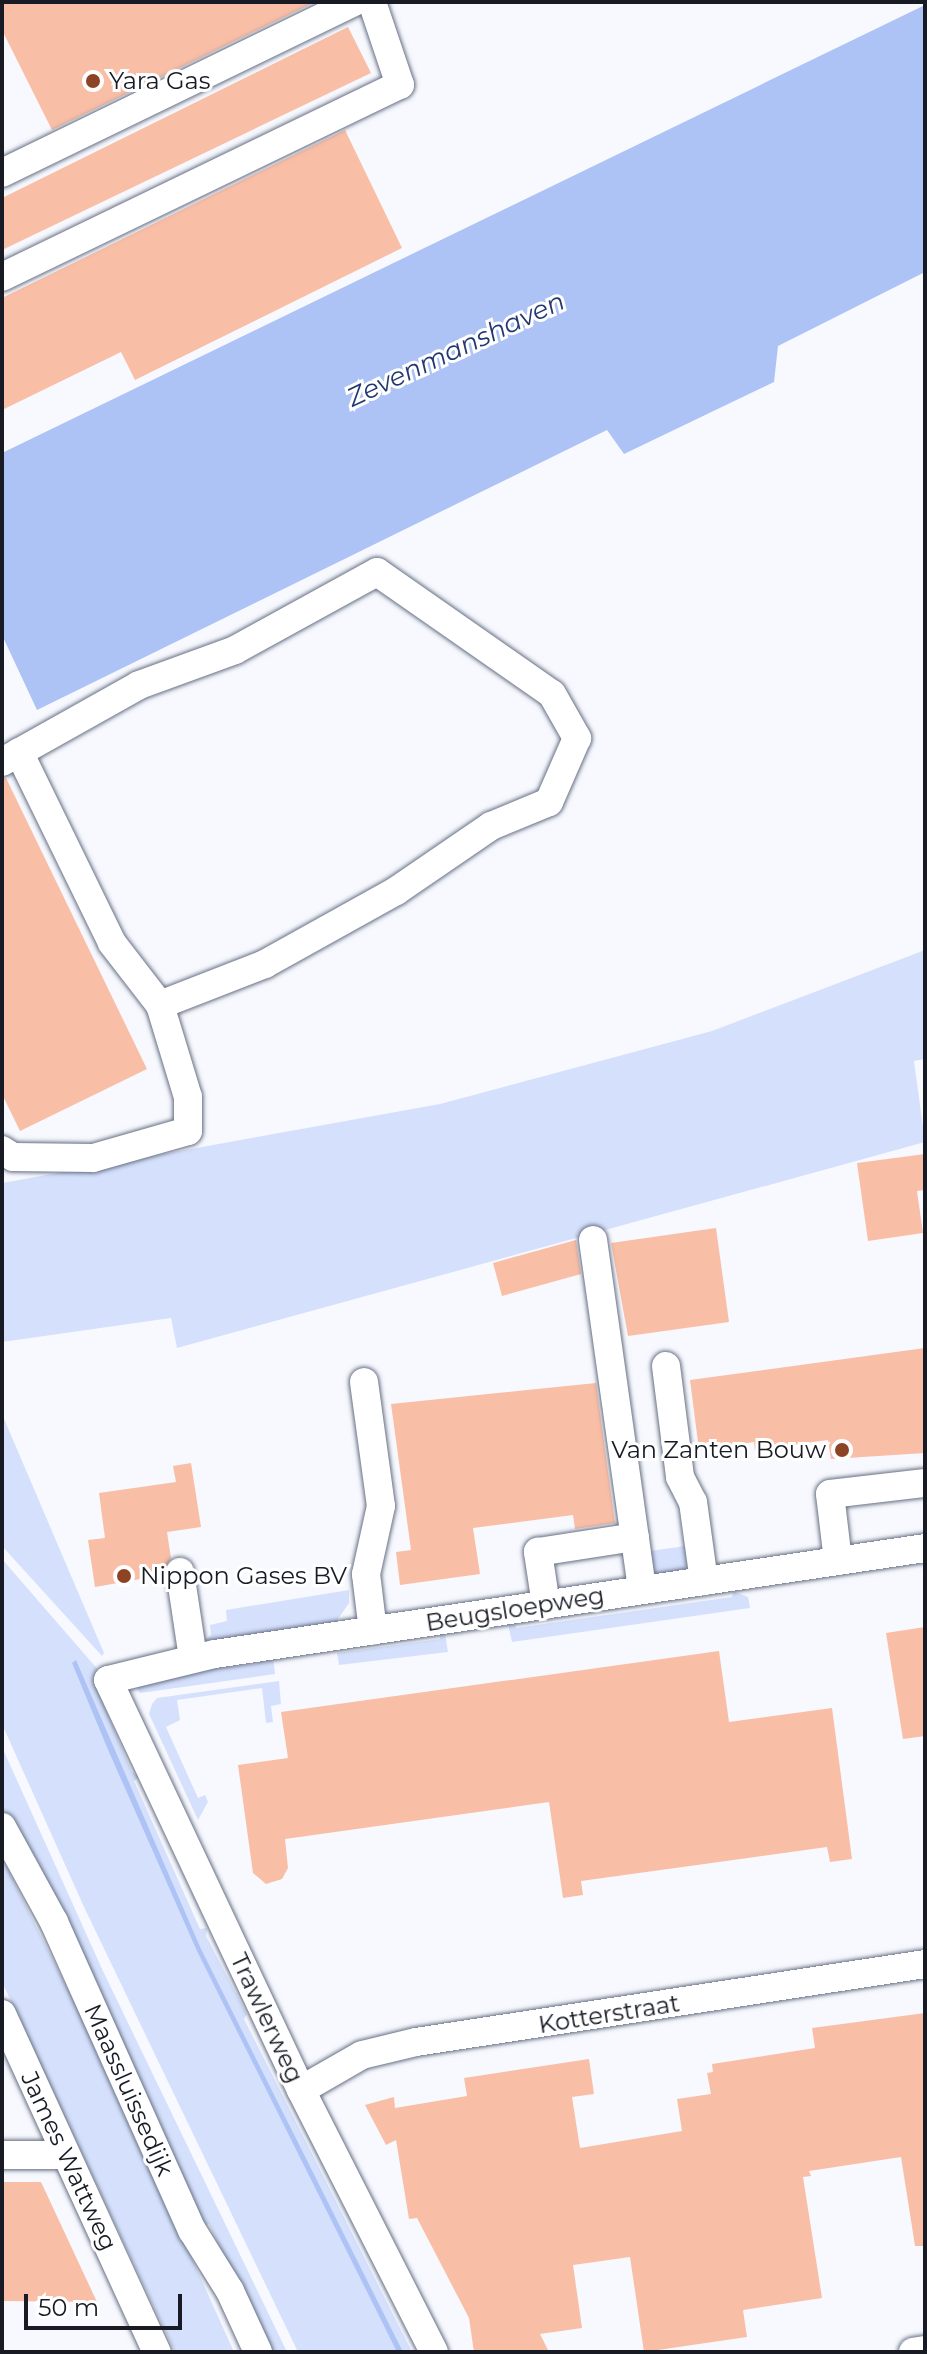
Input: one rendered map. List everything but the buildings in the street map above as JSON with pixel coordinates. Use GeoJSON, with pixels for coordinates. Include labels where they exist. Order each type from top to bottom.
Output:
{"type":"FeatureCollection","features":[{"type":"Feature","properties":{"kind":"street"},"geometry":{"type":"LineString","coordinates":[[2,173],[354,2]]}},
{"type":"Feature","properties":{"kind":"street"},"geometry":{"type":"LineString","coordinates":[[2,277],[400,85],[372,2]]}},
{"type":"Feature","properties":{"kind":"street"},"geometry":{"type":"LineString","coordinates":[[2,1150],[13,1157],[93,1158],[188,1131],[188,1097],[160,1005],[112,943],[10,757],[139,685],[235,650],[377,572],[552,694],[577,738],[549,802],[491,826],[396,891],[265,964],[160,1005]]}},
{"type":"Feature","properties":{"kind":"street"},"geometry":{"type":"LineString","coordinates":[[593,1240],[642,1590]]}},
{"type":"Feature","properties":{"kind":"street"},"geometry":{"type":"LineString","coordinates":[[666,1366],[680,1477],[693,1502],[704,1581]]}},
{"type":"Feature","properties":{"kind":"street"},"geometry":{"type":"LineString","coordinates":[[364,1382],[381,1506],[366,1574],[373,1631]]}},
{"type":"Feature","properties":{"kind":"street"},"geometry":{"type":"LineString","coordinates":[[838,1561],[830,1494],[925,1483]]}},
{"type":"Feature","properties":{"kind":"street"},"geometry":{"type":"LineString","coordinates":[[546,1605],[538,1552],[635,1537]]}},
{"type":"Feature","properties":{"kind":"street","name":"Beugsloepweg"},"geometry":{"type":"LineString","coordinates":[[108,1680],[193,1658],[925,1548]]}},
{"type":"Feature","properties":{"kind":"street"},"geometry":{"type":"LineString","coordinates":[[180,1572],[193,1658]]}},
{"type":"Feature","properties":{"kind":"street","name":"Trawlerweg"},"geometry":{"type":"LineString","coordinates":[[108,1680],[301,2090],[434,2352]]}},
{"type":"Feature","properties":{"kind":"street","name":"Maassluissedijk"},"geometry":{"type":"LineString","coordinates":[[2,1827],[54,1922],[192,2230],[230,2291],[258,2352]]}},
{"type":"Feature","properties":{"kind":"street","name":"Kotterstraat"},"geometry":{"type":"LineString","coordinates":[[301,2090],[362,2055],[416,2042],[925,1964]]}},
{"type":"Feature","properties":{"kind":"street","name":"James Wattweg"},"geometry":{"type":"LineString","coordinates":[[2,2014],[157,2352]]}},
{"type":"Feature","properties":{"kind":"street"},"geometry":{"type":"LineString","coordinates":[[2,2155],[65,2155]]}},
{"type":"Feature","properties":{"kind":"street"},"geometry":{"type":"LineString","coordinates":[[913,2352],[925,2350]]}},
{"type":"Feature","properties":{"kind":"shaded area"},"geometry":{"type":"Polygon","coordinates":[[[925,950],[925,1059],[914,1061],[925,1142],[177,1348],[171,1318],[2,1342],[2,1183],[440,1104],[712,1031],[925,950]]]}},
{"type":"Feature","properties":{"kind":"shaded area"},"geometry":{"type":"Polygon","coordinates":[[[2,1414],[104,1653],[102,1656],[2,1546],[2,1414]]]}},
{"type":"Feature","properties":{"kind":"shaded area"},"geometry":{"type":"Polygon","coordinates":[[[685,1546],[687,1565],[681,1574],[647,1579],[643,1552],[685,1546]]]}},
{"type":"Feature","properties":{"kind":"shaded area"},"geometry":{"type":"Polygon","coordinates":[[[2,1559],[100,1672],[100,1696],[132,1772],[140,1777],[134,1781],[200,1929],[207,1928],[206,1936],[247,2014],[244,2019],[412,2352],[298,2352],[84,1907],[2,1724],[2,1559]]]}},
{"type":"Feature","properties":{"kind":"shaded area"},"geometry":{"type":"Polygon","coordinates":[[[349,1590],[349,1603],[334,1625],[204,1642],[211,1635],[210,1625],[227,1621],[226,1610],[349,1590]]]}},
{"type":"Feature","properties":{"kind":"shaded area"},"geometry":{"type":"Polygon","coordinates":[[[733,1591],[748,1597],[750,1608],[512,1642],[508,1624],[514,1621],[516,1628],[732,1597],[733,1591]]]}},
{"type":"Feature","properties":{"kind":"shaded area"},"geometry":{"type":"Polygon","coordinates":[[[439,1632],[445,1634],[448,1652],[339,1665],[337,1653],[440,1639],[439,1632]]]}},
{"type":"Feature","properties":{"kind":"shaded area"},"geometry":{"type":"Polygon","coordinates":[[[264,1655],[273,1658],[275,1674],[140,1693],[137,1688],[145,1676],[257,1664],[264,1655]]]}},
{"type":"Feature","properties":{"kind":"shaded area"},"geometry":{"type":"Polygon","coordinates":[[[279,1681],[281,1704],[271,1706],[273,1722],[266,1723],[262,1688],[177,1700],[180,1720],[166,1727],[198,1798],[205,1795],[208,1802],[198,1820],[149,1714],[152,1704],[157,1698],[279,1681]]]}},
{"type":"Feature","properties":{"kind":"shaded area"},"geometry":{"type":"Polygon","coordinates":[[[2,1747],[102,1969],[287,2352],[268,2352],[209,2224],[200,2227],[26,1847],[2,1811],[2,1747]]]}},
{"type":"Feature","properties":{"kind":"shaded area"},"geometry":{"type":"Polygon","coordinates":[[[2,1858],[100,2054],[234,2352],[175,2352],[2,1982],[2,1858]]]}},
{"type":"Feature","properties":{"kind":"water","name":"Zevenmanshaven"},"geometry":{"type":"Polygon","coordinates":[[[925,5],[925,272],[778,346],[774,382],[624,454],[607,430],[37,710],[2,635],[2,453],[925,5]]]}},
{"type":"Feature","properties":{"kind":"water"},"geometry":{"type":"Polygon","coordinates":[[[76,1660],[201,1949],[403,2352],[397,2352],[197,1951],[109,1752],[72,1663],[76,1660]]]}},
{"type":"Feature","properties":{"kind":"place","name":"Yara Gas"},"geometry":{"type":"Point","coordinates":[93,81]}},
{"type":"Feature","properties":{"kind":"place","name":"Van Zanten Bouw"},"geometry":{"type":"Point","coordinates":[842,1450]}},
{"type":"Feature","properties":{"kind":"place","name":"Nippon Gases BV"},"geometry":{"type":"Point","coordinates":[124,1576]}}]}
